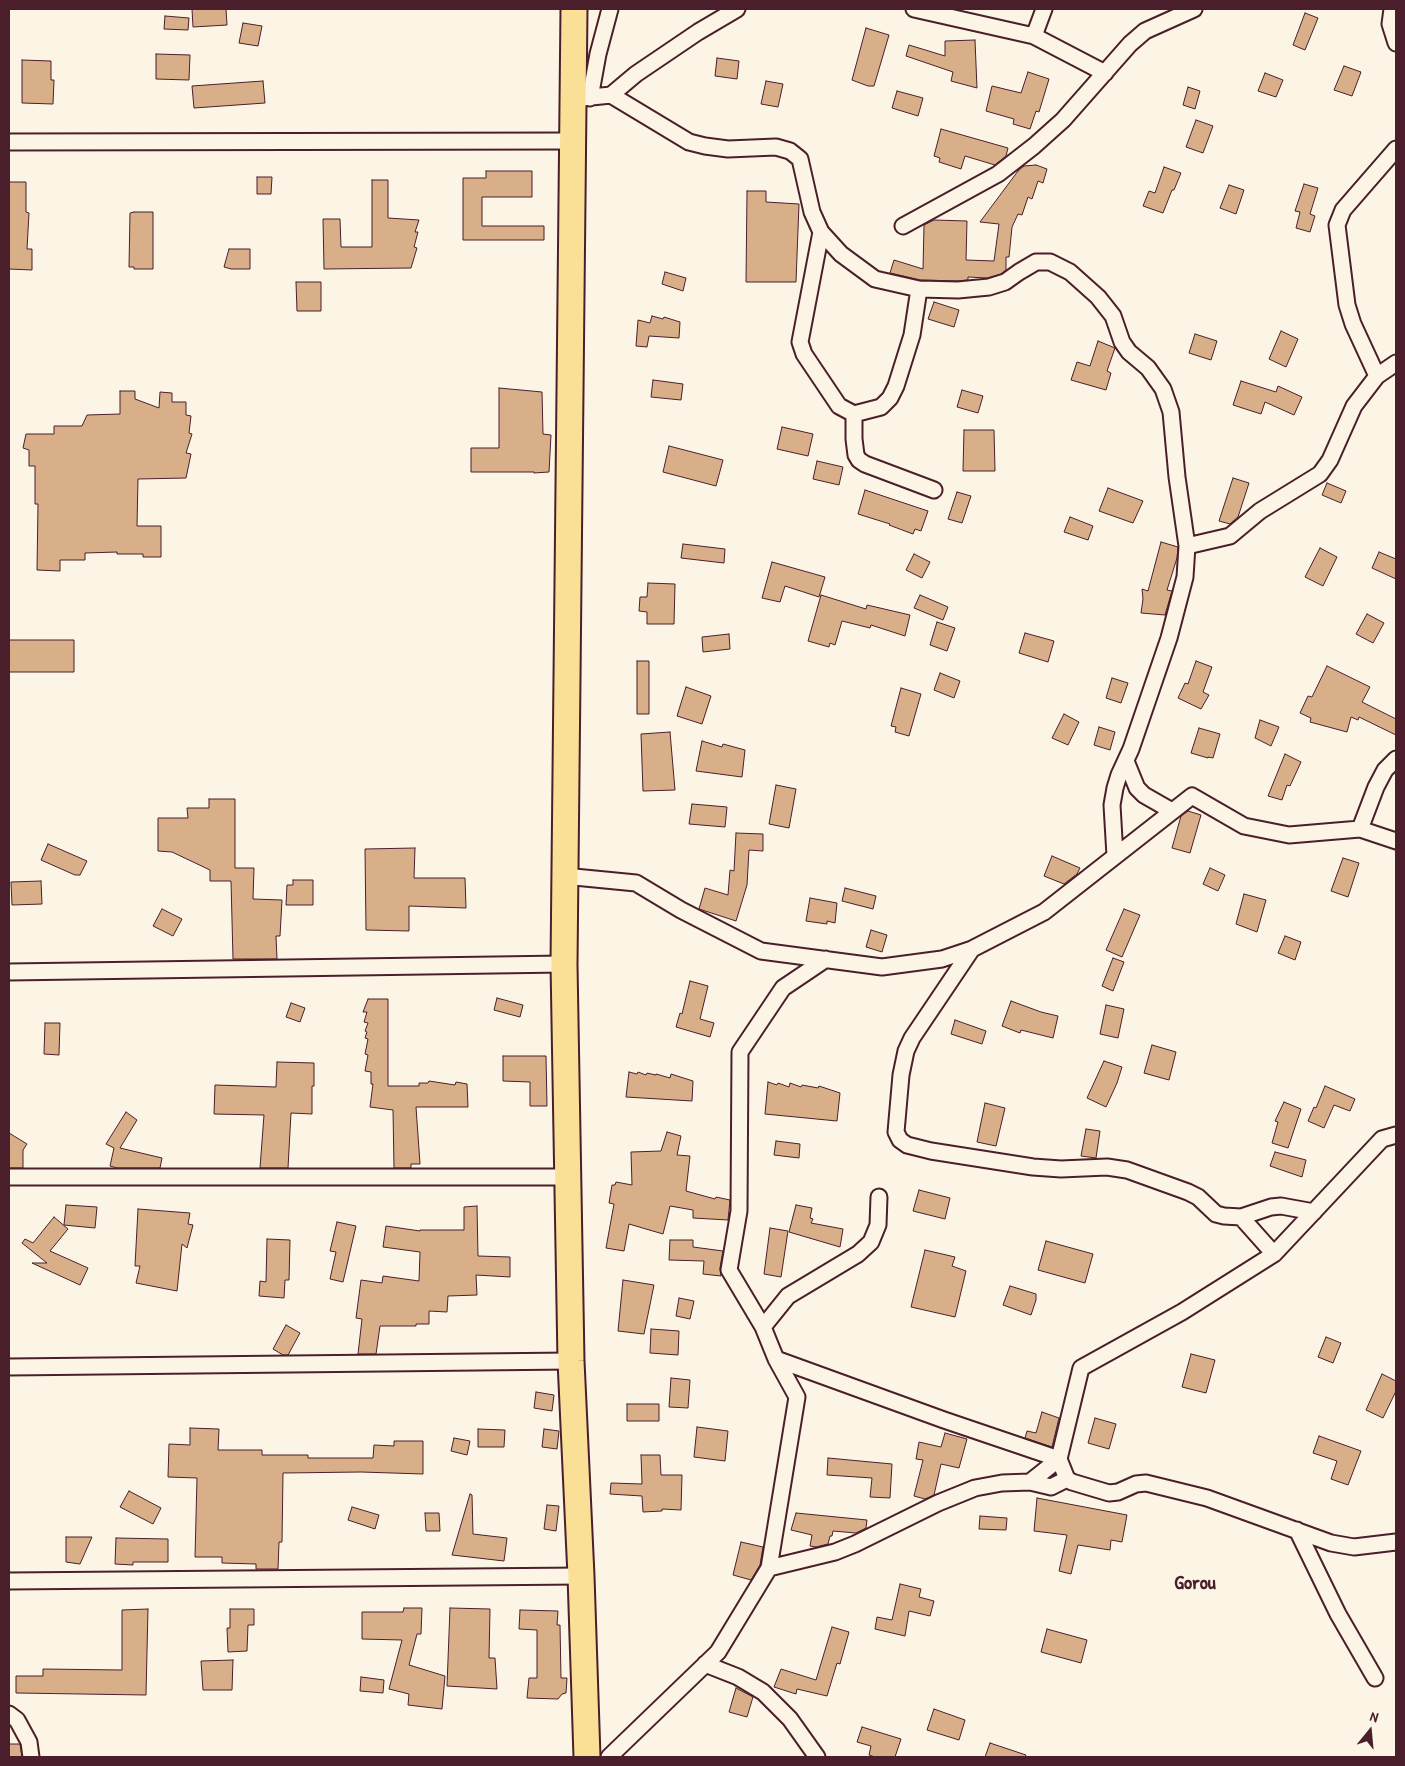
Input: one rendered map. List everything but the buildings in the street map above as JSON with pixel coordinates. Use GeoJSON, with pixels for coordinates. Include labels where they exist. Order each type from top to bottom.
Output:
{"type":"FeatureCollection","features":[{"type":"Feature","properties":{"kind":"main road"},"geometry":{"type":"LineString","coordinates":[[574,9],[581,98],[572,141],[564,964],[571,1361],[587,1757]]}},
{"type":"Feature","properties":{"kind":"street"},"geometry":{"type":"LineString","coordinates":[[610,9],[598,54],[581,98],[610,96],[689,142],[728,149],[776,147],[790,151],[800,159],[812,212],[821,232],[841,254],[875,279],[919,289],[958,290],[989,287],[1005,282],[1036,262],[1050,262],[1070,272],[1098,297],[1113,316],[1122,342],[1129,352],[1148,368],[1163,389],[1171,412],[1177,477],[1187,546],[1185,577],[1169,638],[1131,749],[1119,775],[1112,805],[1115,856]]}},
{"type":"Feature","properties":{"kind":"street"},"geometry":{"type":"LineString","coordinates":[[610,96],[636,74],[698,32],[737,9]]}},
{"type":"Feature","properties":{"kind":"street"},"geometry":{"type":"LineString","coordinates":[[914,9],[1034,36],[1105,73]]}},
{"type":"Feature","properties":{"kind":"street"},"geometry":{"type":"LineString","coordinates":[[1034,36],[1044,9]]}},
{"type":"Feature","properties":{"kind":"street"},"geometry":{"type":"LineString","coordinates":[[903,226],[998,174],[1034,146],[1062,120],[1130,44],[1145,32],[1194,9]]}},
{"type":"Feature","properties":{"kind":"street"},"geometry":{"type":"LineString","coordinates":[[1392,9],[1390,24],[1396,43]]}},
{"type":"Feature","properties":{"kind":"street"},"geometry":{"type":"LineString","coordinates":[[9,142],[572,141]]}},
{"type":"Feature","properties":{"kind":"street"},"geometry":{"type":"LineString","coordinates":[[1377,376],[1353,324],[1347,306],[1337,225],[1343,210],[1396,150]]}},
{"type":"Feature","properties":{"kind":"street"},"geometry":{"type":"LineString","coordinates":[[821,232],[800,342],[804,354],[840,406],[854,414],[881,406],[890,398],[896,386],[912,335],[919,289]]}},
{"type":"Feature","properties":{"kind":"street"},"geometry":{"type":"LineString","coordinates":[[1187,546],[1230,536],[1260,511],[1320,474],[1330,460],[1354,406],[1377,376],[1396,363]]}},
{"type":"Feature","properties":{"kind":"street"},"geometry":{"type":"LineString","coordinates":[[854,414],[856,455],[860,460],[934,490]]}},
{"type":"Feature","properties":{"kind":"street"},"geometry":{"type":"LineString","coordinates":[[1360,829],[1376,787],[1385,770],[1396,759]]}},
{"type":"Feature","properties":{"kind":"street"},"geometry":{"type":"LineString","coordinates":[[1126,761],[1137,788],[1144,795],[1172,811]]}},
{"type":"Feature","properties":{"kind":"street"},"geometry":{"type":"LineString","coordinates":[[564,876],[636,883],[681,910],[761,951],[882,967],[942,959],[972,949],[1044,912],[1192,796],[1244,826],[1289,835],[1360,829],[1396,841]]}},
{"type":"Feature","properties":{"kind":"street"},"geometry":{"type":"LineString","coordinates":[[972,949],[912,1038],[906,1051],[901,1075],[896,1132],[900,1140],[907,1145],[931,1151],[1033,1167],[1062,1169],[1107,1167],[1127,1170],[1188,1192],[1198,1197],[1216,1214],[1241,1217],[1271,1207],[1281,1206],[1314,1212]]}},
{"type":"Feature","properties":{"kind":"street"},"geometry":{"type":"LineString","coordinates":[[609,1757],[718,1652],[769,1568],[796,1397],[776,1359],[763,1327],[729,1270],[739,1211],[740,1052],[783,988],[826,959]]}},
{"type":"Feature","properties":{"kind":"street"},"geometry":{"type":"LineString","coordinates":[[9,972],[564,964]]}},
{"type":"Feature","properties":{"kind":"street"},"geometry":{"type":"LineString","coordinates":[[1396,1134],[1382,1139],[1274,1254],[1182,1312],[1080,1368],[1059,1459],[1067,1479],[1108,1493],[1118,1492],[1136,1484],[1146,1483],[1207,1498],[1331,1543],[1354,1547],[1396,1542]]}},
{"type":"Feature","properties":{"kind":"street"},"geometry":{"type":"LineString","coordinates":[[9,1177],[568,1177]]}},
{"type":"Feature","properties":{"kind":"street"},"geometry":{"type":"LineString","coordinates":[[763,1327],[788,1296],[858,1254],[871,1242],[878,1225],[878,1197]]}},
{"type":"Feature","properties":{"kind":"street"},"geometry":{"type":"LineString","coordinates":[[1241,1217],[1274,1254]]}},
{"type":"Feature","properties":{"kind":"street"},"geometry":{"type":"LineString","coordinates":[[776,1359],[944,1420],[1059,1459]]}},
{"type":"Feature","properties":{"kind":"street"},"geometry":{"type":"LineString","coordinates":[[9,1367],[571,1361]]}},
{"type":"Feature","properties":{"kind":"street"},"geometry":{"type":"LineString","coordinates":[[1030,1482],[1059,1459]]}},
{"type":"Feature","properties":{"kind":"street"},"geometry":{"type":"LineString","coordinates":[[769,1568],[835,1552],[856,1544],[938,1502],[975,1488],[1002,1483],[1030,1482],[1051,1487],[1067,1479]]}},
{"type":"Feature","properties":{"kind":"street"},"geometry":{"type":"LineString","coordinates":[[1296,1530],[1338,1614],[1375,1678]]}},
{"type":"Feature","properties":{"kind":"street"},"geometry":{"type":"LineString","coordinates":[[9,1581],[581,1576]]}},
{"type":"Feature","properties":{"kind":"street"},"geometry":{"type":"LineString","coordinates":[[705,1664],[738,1677],[763,1692],[790,1719],[817,1757]]}},
{"type":"Feature","properties":{"kind":"street"},"geometry":{"type":"LineString","coordinates":[[9,1714],[17,1720],[28,1742],[31,1757]]}},
{"type":"Feature","properties":{"kind":"district","name":"Gorou"},"geometry":{"type":"Point","coordinates":[1195,1584]}}]}
